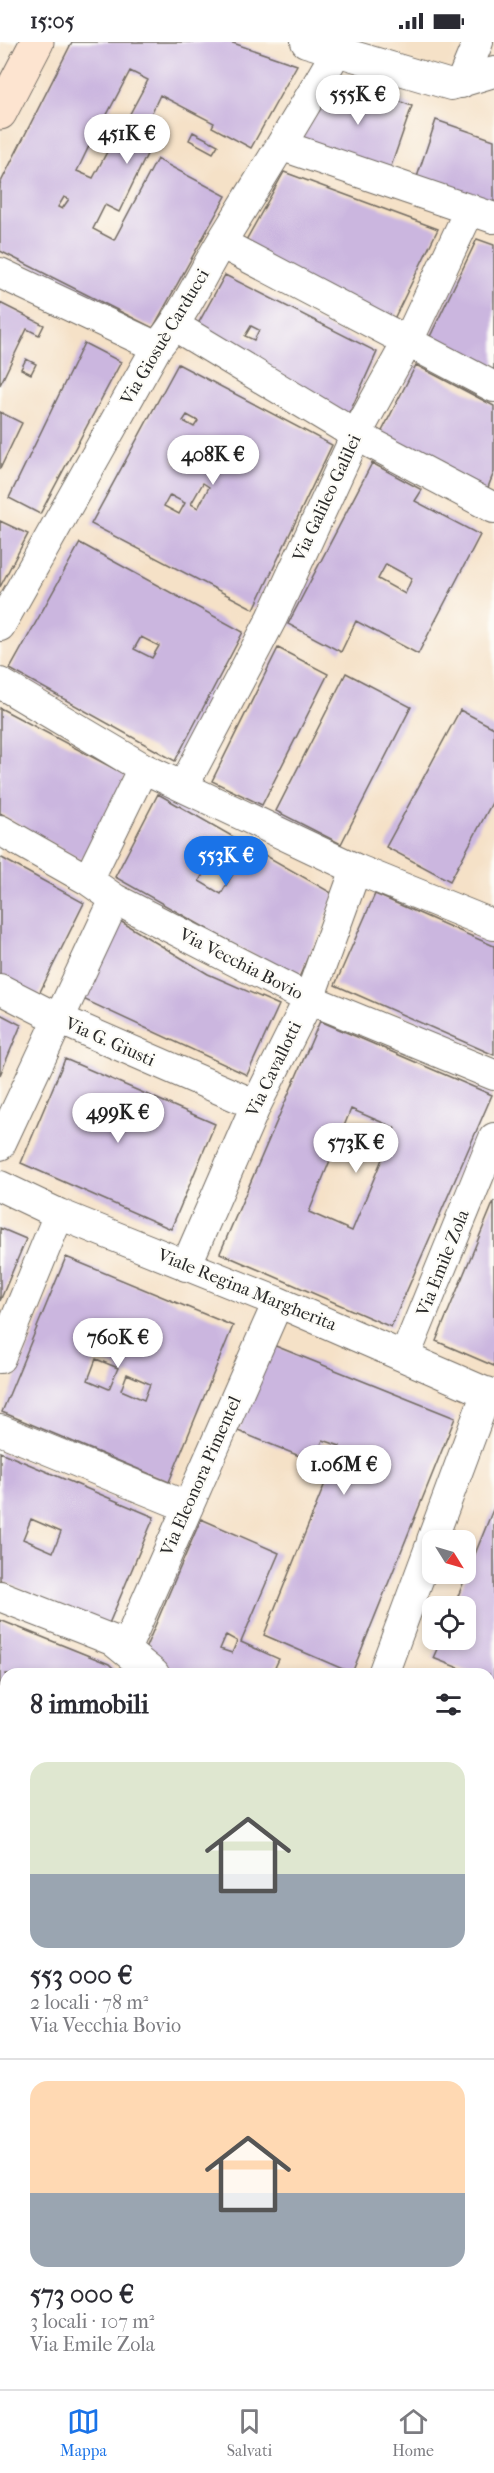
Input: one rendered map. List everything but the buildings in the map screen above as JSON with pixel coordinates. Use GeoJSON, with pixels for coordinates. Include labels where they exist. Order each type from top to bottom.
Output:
{"type":"FeatureCollection","features":[{"type":"Feature","properties":{"kind":"main road"},"geometry":{"type":"LineString","coordinates":[[0,113],[37,42]]}},
{"type":"Feature","properties":{"kind":"street"},"geometry":{"type":"LineString","coordinates":[[306,42],[451,85],[494,72]]}},
{"type":"Feature","properties":{"kind":"street"},"geometry":{"type":"LineString","coordinates":[[461,83],[478,42]]}},
{"type":"Feature","properties":{"kind":"street","name":"Via Giosuè Carducci"},"geometry":{"type":"LineString","coordinates":[[0,626],[221,243],[283,146],[336,52]]}},
{"type":"Feature","properties":{"kind":"street"},"geometry":{"type":"LineString","coordinates":[[283,146],[482,213]]}},
{"type":"Feature","properties":{"kind":"street","name":"Via Galileo Galilei"},"geometry":{"type":"LineString","coordinates":[[183,787],[272,618],[356,435],[482,213]]}},
{"type":"Feature","properties":{"kind":"street"},"geometry":{"type":"LineString","coordinates":[[221,243],[494,387]]}},
{"type":"Feature","properties":{"kind":"street"},"geometry":{"type":"LineString","coordinates":[[0,273],[166,337],[494,507]]}},
{"type":"Feature","properties":{"kind":"street"},"geometry":{"type":"LineString","coordinates":[[0,683],[143,768],[356,869],[494,925]]}},
{"type":"Feature","properties":{"kind":"street"},"geometry":{"type":"LineString","coordinates":[[88,880],[143,768]]}},
{"type":"Feature","properties":{"kind":"street","name":"Via Vecchia Bovio"},"geometry":{"type":"LineString","coordinates":[[0,830],[88,880],[115,899],[309,999],[494,1075]]}},
{"type":"Feature","properties":{"kind":"street","name":"Via Cavallotti"},"geometry":{"type":"LineString","coordinates":[[186,1266],[256,1105],[309,999],[356,869]]}},
{"type":"Feature","properties":{"kind":"street"},"geometry":{"type":"LineString","coordinates":[[0,1145],[115,899]]}},
{"type":"Feature","properties":{"kind":"street","name":"Via G. Giusti"},"geometry":{"type":"LineString","coordinates":[[0,989],[59,1019],[256,1105]]}},
{"type":"Feature","properties":{"kind":"street","name":"Via Emile Zola"},"geometry":{"type":"LineString","coordinates":[[405,1356],[494,1138]]}},
{"type":"Feature","properties":{"kind":"street","name":"Viale Regina Margherita"},"geometry":{"type":"LineString","coordinates":[[0,1186],[59,1214],[278,1302],[490,1394]]}},
{"type":"Feature","properties":{"kind":"street"},"geometry":{"type":"LineString","coordinates":[[0,1358],[59,1214]]}},
{"type":"Feature","properties":{"kind":"street","name":"Via Eleonora Pimentel"},"geometry":{"type":"LineString","coordinates":[[125,1650],[278,1302]]}},
{"type":"Feature","properties":{"kind":"street"},"geometry":{"type":"LineString","coordinates":[[436,1530],[490,1394]]}},
{"type":"Feature","properties":{"kind":"street"},"geometry":{"type":"LineString","coordinates":[[0,1430],[188,1507]]}},
{"type":"Feature","properties":{"kind":"street"},"geometry":{"type":"LineString","coordinates":[[386,1668],[422,1569]]}},
{"type":"Feature","properties":{"kind":"street"},"geometry":{"type":"LineString","coordinates":[[0,1596],[112,1640],[147,1668]]}}]}
